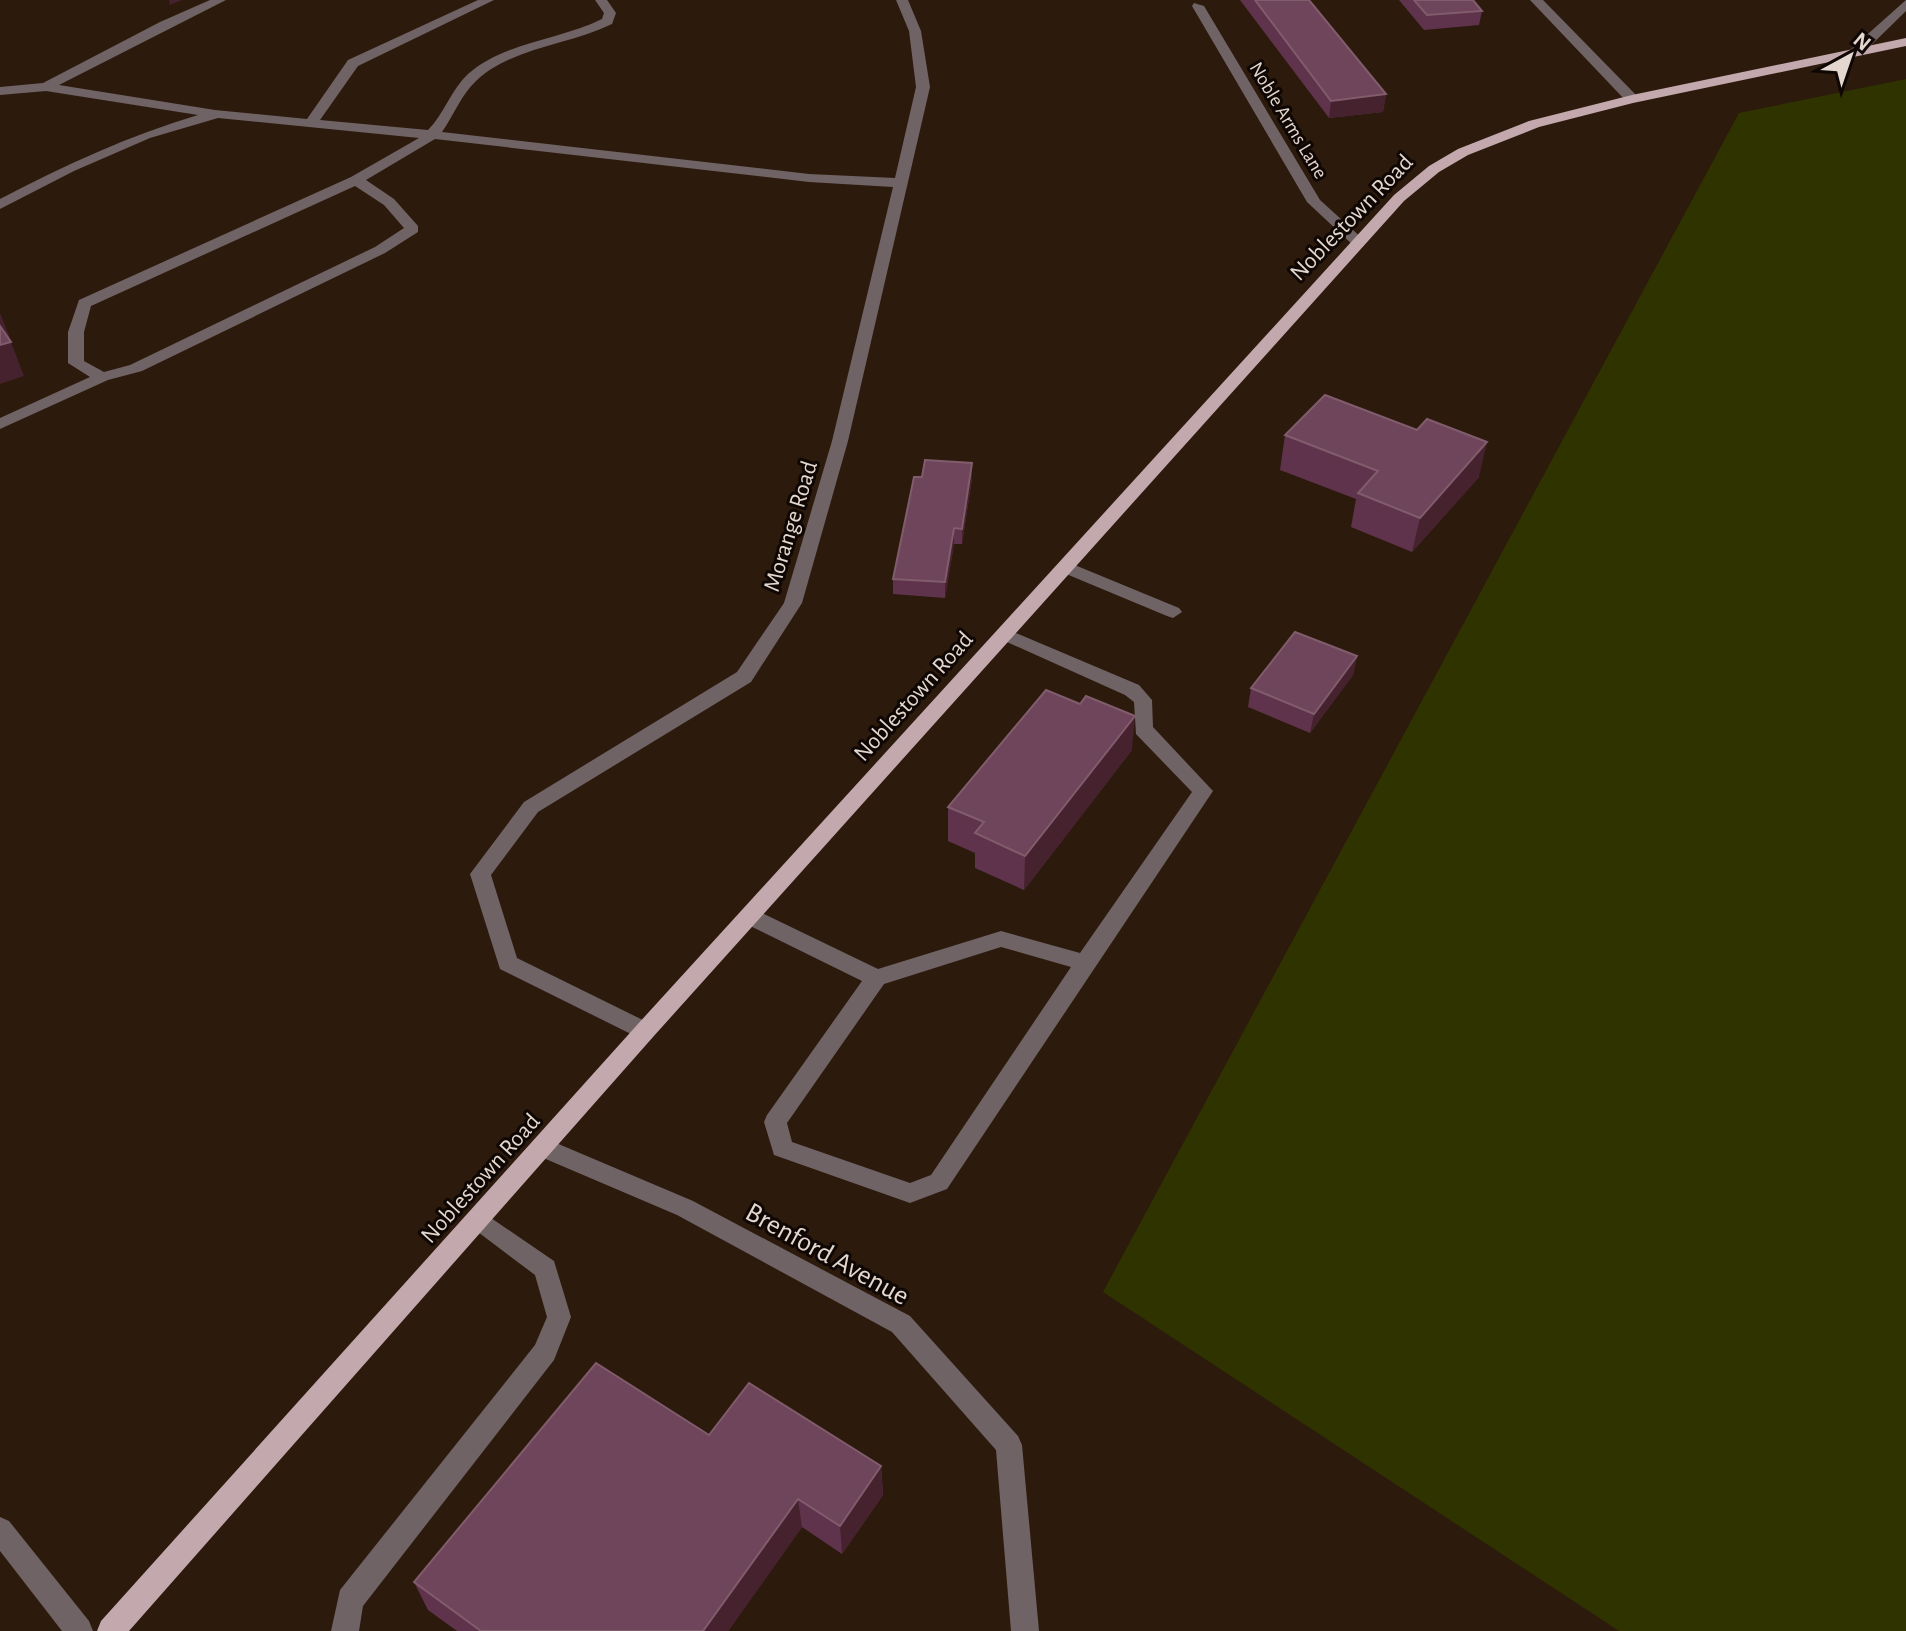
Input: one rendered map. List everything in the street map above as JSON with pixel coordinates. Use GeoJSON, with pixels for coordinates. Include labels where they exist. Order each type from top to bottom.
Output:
{"type":"FeatureCollection","features":[{"type":"Feature","properties":{"kind":"main road","name":"Noblestown Road"},"geometry":{"type":"LineString","coordinates":[[111,1631],[645,1031],[1399,198],[1434,169],[1463,152],[1534,124],[1632,99],[1906,42]]}},
{"type":"Feature","properties":{"kind":"street"},"geometry":{"type":"LineString","coordinates":[[46,87],[164,25],[220,0]]}},
{"type":"Feature","properties":{"kind":"street"},"geometry":{"type":"LineString","coordinates":[[310,124],[353,63],[488,0]]}},
{"type":"Feature","properties":{"kind":"street"},"geometry":{"type":"LineString","coordinates":[[102,377],[76,363],[76,332],[84,303],[356,180],[432,135],[459,90],[478,72],[500,60],[590,33],[608,21],[610,13],[601,0]]}},
{"type":"Feature","properties":{"kind":"street","name":"Morange Road"},"geometry":{"type":"LineString","coordinates":[[645,1031],[508,963],[480,874],[531,807],[744,677],[793,603],[840,441],[923,87],[915,31],[902,0]]}},
{"type":"Feature","properties":{"kind":"street"},"geometry":{"type":"LineString","coordinates":[[1536,0],[1632,99]]}},
{"type":"Feature","properties":{"kind":"street"},"geometry":{"type":"LineString","coordinates":[[1856,52],[1906,4]]}},
{"type":"Feature","properties":{"kind":"street","name":"Noble Arms Lane"},"geometry":{"type":"LineString","coordinates":[[1198,6],[1314,202],[1359,243]]}},
{"type":"Feature","properties":{"kind":"street"},"geometry":{"type":"LineString","coordinates":[[0,91],[46,87],[217,114],[809,178],[901,183]]}},
{"type":"Feature","properties":{"kind":"street"},"geometry":{"type":"LineString","coordinates":[[0,205],[69,168],[145,135],[217,114]]}},
{"type":"Feature","properties":{"kind":"street"},"geometry":{"type":"LineString","coordinates":[[0,424],[102,377],[136,368],[200,339],[380,250],[413,229],[389,202],[356,180]]}},
{"type":"Feature","properties":{"kind":"street"},"geometry":{"type":"LineString","coordinates":[[1065,567],[1173,612]]}},
{"type":"Feature","properties":{"kind":"street"},"geometry":{"type":"LineString","coordinates":[[1004,634],[1132,690],[1143,700],[1143,729],[1203,791],[939,1182],[910,1193],[782,1148],[775,1122],[876,978],[1001,939],[1085,963]]}},
{"type":"Feature","properties":{"kind":"street"},"geometry":{"type":"LineString","coordinates":[[749,916],[876,978]]}},
{"type":"Feature","properties":{"kind":"street","name":"Brenford Avenue"},"geometry":{"type":"LineString","coordinates":[[542,1147],[685,1208],[901,1324],[1009,1445],[1025,1631]]}},
{"type":"Feature","properties":{"kind":"street"},"geometry":{"type":"LineString","coordinates":[[345,1631],[350,1600],[545,1352],[559,1317],[545,1269],[478,1219]]}},
{"type":"Feature","properties":{"kind":"street"},"geometry":{"type":"LineString","coordinates":[[0,1530],[79,1631]]}},
{"type":"Feature","properties":{"kind":"green space"},"geometry":{"type":"Polygon","coordinates":[[[1906,79],[1906,1631],[1619,1631],[1103,1292],[1739,113],[1906,79]]]}},
{"type":"Feature","properties":{"kind":"building"},"geometry":{"type":"Polygon","coordinates":[[[1255,0],[1309,0],[1386,94],[1331,101],[1255,0]]]}},
{"type":"Feature","properties":{"kind":"building"},"geometry":{"type":"Polygon","coordinates":[[[1414,0],[1473,0],[1482,11],[1427,15],[1414,0]]]}},
{"type":"Feature","properties":{"kind":"building"},"geometry":{"type":"Polygon","coordinates":[[[0,326],[11,342],[0,345],[0,326]]]}},
{"type":"Feature","properties":{"kind":"building"},"geometry":{"type":"Polygon","coordinates":[[[1325,395],[1417,430],[1427,419],[1487,442],[1420,518],[1358,493],[1378,471],[1285,435],[1325,395]]]}},
{"type":"Feature","properties":{"kind":"building"},"geometry":{"type":"Polygon","coordinates":[[[925,460],[972,463],[962,529],[954,528],[945,582],[893,579],[914,477],[922,477],[925,460]]]}},
{"type":"Feature","properties":{"kind":"building"},"geometry":{"type":"Polygon","coordinates":[[[1295,632],[1357,656],[1314,714],[1251,688],[1295,632]]]}},
{"type":"Feature","properties":{"kind":"building"},"geometry":{"type":"Polygon","coordinates":[[[1046,690],[1080,704],[1086,696],[1135,716],[1025,856],[975,833],[984,822],[948,807],[1046,690]]]}},
{"type":"Feature","properties":{"kind":"building"},"geometry":{"type":"Polygon","coordinates":[[[596,1363],[709,1435],[749,1383],[881,1466],[840,1526],[798,1499],[703,1631],[481,1631],[414,1582],[596,1363]]]}}]}
